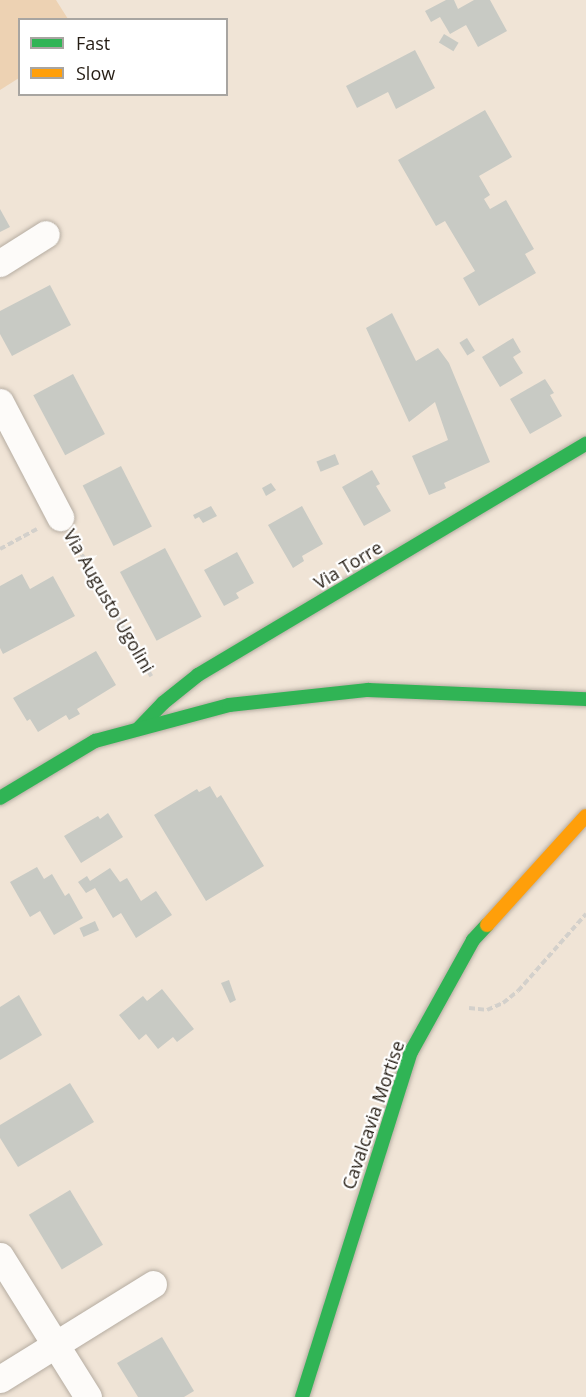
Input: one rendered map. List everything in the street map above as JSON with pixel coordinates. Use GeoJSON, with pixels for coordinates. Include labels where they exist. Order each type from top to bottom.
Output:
{"type":"FeatureCollection","features":[{"type":"Feature","properties":{"kind":"street"},"geometry":{"type":"LineString","coordinates":[[0,263],[45,234]]}},
{"type":"Feature","properties":{"kind":"street","name":"Via Augusto Ugolini"},"geometry":{"type":"LineString","coordinates":[[0,402],[60,517]]}},
{"type":"Feature","properties":{"kind":"street","name":"Via Torre"},"geometry":{"type":"LineString","coordinates":[[137,729],[163,703],[198,675],[586,444]]}},
{"type":"Feature","properties":{"kind":"street"},"geometry":{"type":"LineString","coordinates":[[0,798],[95,741],[228,705],[368,690],[586,699]]}},
{"type":"Feature","properties":{"kind":"street"},"geometry":{"type":"LineString","coordinates":[[562,699],[586,709]]}},
{"type":"Feature","properties":{"kind":"street","name":"Cavalcavia Mortise"},"geometry":{"type":"LineString","coordinates":[[302,1397],[411,1052],[473,940],[584,815]]}},
{"type":"Feature","properties":{"kind":"street"},"geometry":{"type":"LineString","coordinates":[[0,1256],[88,1397]]}},
{"type":"Feature","properties":{"kind":"street"},"geometry":{"type":"LineString","coordinates":[[0,1379],[153,1284]]}},
{"type":"Feature","properties":{"kind":"path","name":"Via Augusto Ugolini"},"geometry":{"type":"LineString","coordinates":[[0,549],[60,517],[152,678]]}},
{"type":"Feature","properties":{"kind":"path"},"geometry":{"type":"LineString","coordinates":[[440,998],[470,1008],[487,1010],[503,1003],[518,991],[586,914]]}},
{"type":"Feature","properties":{"kind":"shaded area"},"geometry":{"type":"Polygon","coordinates":[[[0,0],[56,0],[67,18],[18,18],[18,79],[0,90],[0,0]]]}},
{"type":"Feature","properties":{"kind":"building"},"geometry":{"type":"Polygon","coordinates":[[[446,0],[454,0],[458,9],[474,0],[490,0],[507,31],[478,47],[466,25],[450,34],[440,17],[431,22],[425,11],[446,0]]]}},
{"type":"Feature","properties":{"kind":"building"},"geometry":{"type":"Polygon","coordinates":[[[444,34],[459,43],[453,51],[439,43],[444,34]]]}},
{"type":"Feature","properties":{"kind":"building"},"geometry":{"type":"Polygon","coordinates":[[[415,50],[435,88],[396,109],[388,92],[357,108],[346,86],[415,50]]]}},
{"type":"Feature","properties":{"kind":"building"},"geometry":{"type":"Polygon","coordinates":[[[485,110],[512,157],[479,176],[490,195],[484,199],[490,209],[506,200],[534,249],[525,254],[536,273],[479,306],[463,278],[475,271],[445,221],[436,226],[398,160],[485,110]]]}},
{"type":"Feature","properties":{"kind":"building"},"geometry":{"type":"Polygon","coordinates":[[[0,209],[10,227],[0,232],[0,209]]]}},
{"type":"Feature","properties":{"kind":"building"},"geometry":{"type":"Polygon","coordinates":[[[50,285],[71,325],[12,356],[0,334],[0,311],[50,285]]]}},
{"type":"Feature","properties":{"kind":"building"},"geometry":{"type":"Polygon","coordinates":[[[392,313],[416,361],[438,348],[449,363],[490,462],[444,483],[446,488],[429,495],[412,456],[448,440],[435,402],[409,422],[366,328],[392,313]]]}},
{"type":"Feature","properties":{"kind":"building"},"geometry":{"type":"Polygon","coordinates":[[[467,338],[475,351],[467,355],[459,343],[467,338]]]}},
{"type":"Feature","properties":{"kind":"building"},"geometry":{"type":"Polygon","coordinates":[[[513,338],[521,352],[513,357],[523,373],[500,387],[482,357],[513,338]]]}},
{"type":"Feature","properties":{"kind":"building"},"geometry":{"type":"Polygon","coordinates":[[[73,374],[105,434],[65,455],[33,395],[73,374]]]}},
{"type":"Feature","properties":{"kind":"building"},"geometry":{"type":"Polygon","coordinates":[[[545,379],[554,393],[550,395],[562,416],[530,434],[510,399],[545,379]]]}},
{"type":"Feature","properties":{"kind":"building"},"geometry":{"type":"Polygon","coordinates":[[[335,454],[339,464],[321,472],[316,461],[335,454]]]}},
{"type":"Feature","properties":{"kind":"building"},"geometry":{"type":"Polygon","coordinates":[[[121,466],[152,527],[114,546],[83,486],[121,466]]]}},
{"type":"Feature","properties":{"kind":"building"},"geometry":{"type":"Polygon","coordinates":[[[372,470],[380,484],[376,486],[391,511],[364,526],[342,487],[372,470]]]}},
{"type":"Feature","properties":{"kind":"building"},"geometry":{"type":"Polygon","coordinates":[[[271,483],[276,490],[266,496],[262,488],[271,483]]]}},
{"type":"Feature","properties":{"kind":"building"},"geometry":{"type":"Polygon","coordinates":[[[211,506],[217,516],[203,523],[199,517],[195,519],[193,515],[211,506]]]}},
{"type":"Feature","properties":{"kind":"building"},"geometry":{"type":"Polygon","coordinates":[[[302,506],[323,544],[302,556],[304,561],[293,568],[268,525],[302,506]]]}},
{"type":"Feature","properties":{"kind":"building"},"geometry":{"type":"Polygon","coordinates":[[[165,548],[202,617],[157,641],[120,572],[165,548]]]}},
{"type":"Feature","properties":{"kind":"building"},"geometry":{"type":"Polygon","coordinates":[[[237,552],[254,583],[236,593],[239,598],[224,606],[204,570],[237,552]]]}},
{"type":"Feature","properties":{"kind":"building"},"geometry":{"type":"Polygon","coordinates":[[[22,574],[30,589],[53,576],[75,616],[3,654],[0,648],[0,586],[22,574]]]}},
{"type":"Feature","properties":{"kind":"building"},"geometry":{"type":"Polygon","coordinates":[[[96,651],[116,685],[77,709],[80,714],[69,720],[66,715],[38,732],[30,719],[27,721],[13,698],[96,651]]]}},
{"type":"Feature","properties":{"kind":"building"},"geometry":{"type":"Polygon","coordinates":[[[210,786],[217,798],[221,795],[264,866],[206,901],[154,815],[197,789],[199,792],[210,786]]]}},
{"type":"Feature","properties":{"kind":"building"},"geometry":{"type":"Polygon","coordinates":[[[108,813],[123,837],[81,863],[64,836],[98,816],[100,819],[108,813]]]}},
{"type":"Feature","properties":{"kind":"building"},"geometry":{"type":"Polygon","coordinates":[[[37,867],[44,879],[52,874],[65,896],[69,893],[83,918],[54,935],[40,911],[30,917],[10,882],[37,867]]]}},
{"type":"Feature","properties":{"kind":"building"},"geometry":{"type":"Polygon","coordinates":[[[110,868],[120,882],[127,878],[141,901],[156,891],[172,915],[136,938],[121,913],[113,918],[95,888],[86,893],[78,882],[87,876],[90,881],[110,868]]]}},
{"type":"Feature","properties":{"kind":"building"},"geometry":{"type":"Polygon","coordinates":[[[95,921],[99,930],[84,937],[79,928],[95,921]]]}},
{"type":"Feature","properties":{"kind":"building"},"geometry":{"type":"Polygon","coordinates":[[[229,980],[236,1000],[230,1003],[221,983],[229,980]]]}},
{"type":"Feature","properties":{"kind":"building"},"geometry":{"type":"Polygon","coordinates":[[[162,989],[194,1029],[177,1042],[173,1037],[158,1049],[146,1034],[139,1040],[119,1015],[143,996],[147,1001],[162,989]]]}},
{"type":"Feature","properties":{"kind":"building"},"geometry":{"type":"Polygon","coordinates":[[[19,995],[42,1035],[0,1060],[0,1007],[19,995]]]}},
{"type":"Feature","properties":{"kind":"building"},"geometry":{"type":"Polygon","coordinates":[[[70,1083],[94,1122],[18,1167],[0,1138],[0,1125],[70,1083]]]}},
{"type":"Feature","properties":{"kind":"building"},"geometry":{"type":"Polygon","coordinates":[[[70,1190],[103,1245],[62,1270],[29,1215],[70,1190]]]}},
{"type":"Feature","properties":{"kind":"building"},"geometry":{"type":"Polygon","coordinates":[[[162,1337],[194,1391],[184,1397],[138,1397],[117,1363],[162,1337]]]}},
{"type":"Feature","properties":{"kind":"traffic: fast"},"geometry":{"type":"LineString","coordinates":[[138,729],[163,703],[198,675],[586,444]]}},
{"type":"Feature","properties":{"kind":"traffic: fast"},"geometry":{"type":"LineString","coordinates":[[0,798],[95,741],[229,705],[368,690],[586,699]]}},
{"type":"Feature","properties":{"kind":"traffic: fast"},"geometry":{"type":"LineString","coordinates":[[302,1397],[411,1052],[473,940],[487,925]]}},
{"type":"Feature","properties":{"kind":"traffic: slow"},"geometry":{"type":"LineString","coordinates":[[487,925],[586,816]]}}]}
